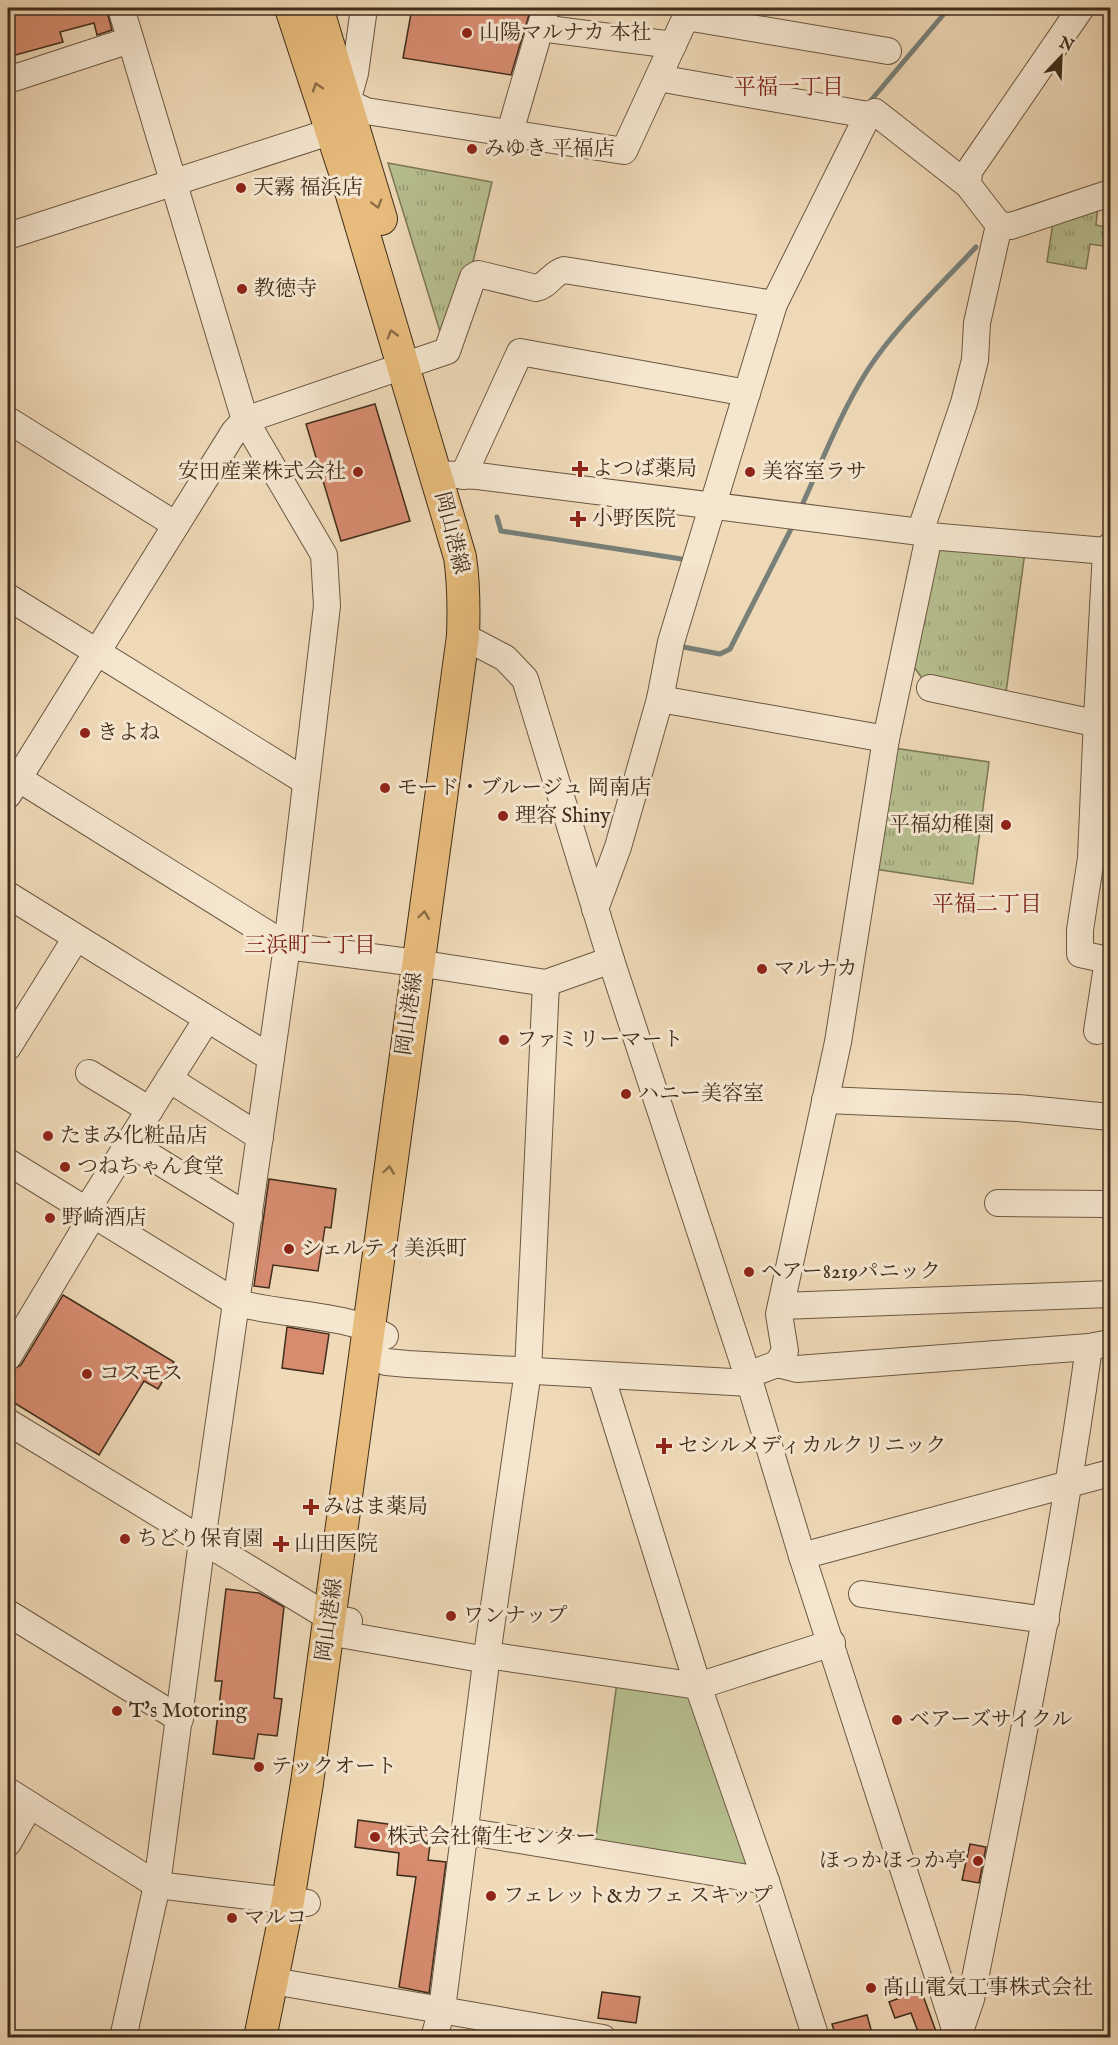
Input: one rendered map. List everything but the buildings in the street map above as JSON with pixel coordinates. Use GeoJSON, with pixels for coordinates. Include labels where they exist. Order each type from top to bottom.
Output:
{"type":"FeatureCollection","features":[{"type":"Feature","properties":{"kind":"main road","name":"岡山港線"},"geometry":{"type":"LineString","coordinates":[[291,8],[344,120]]}},
{"type":"Feature","properties":{"kind":"main road","name":"岡山港線"},"geometry":{"type":"LineString","coordinates":[[280,2037],[282,1982],[297,1902],[338,1626],[472,641],[460,557],[452,475],[411,364],[344,120],[317,8]]}},
{"type":"Feature","properties":{"kind":"main road","name":"岡山港線"},"geometry":{"type":"LineString","coordinates":[[260,2037],[282,1982]]}},
{"type":"Feature","properties":{"kind":"street"},"geometry":{"type":"LineString","coordinates":[[121,8],[245,420],[324,555],[327,606],[287,946],[202,1541],[157,1885],[123,2037]]}},
{"type":"Feature","properties":{"kind":"street"},"geometry":{"type":"LineString","coordinates":[[344,120],[355,73],[364,8]]}},
{"type":"Feature","properties":{"kind":"street"},"geometry":{"type":"LineString","coordinates":[[968,185],[969,171],[1081,8]]}},
{"type":"Feature","properties":{"kind":"street"},"geometry":{"type":"LineString","coordinates":[[8,236],[171,177],[366,111],[624,151],[688,12],[888,51]]}},
{"type":"Feature","properties":{"kind":"street"},"geometry":{"type":"LineString","coordinates":[[510,132],[543,18],[673,45]]}},
{"type":"Feature","properties":{"kind":"street"},"geometry":{"type":"LineString","coordinates":[[8,80],[130,40]]}},
{"type":"Feature","properties":{"kind":"street"},"geometry":{"type":"LineString","coordinates":[[658,78],[864,114],[875,112],[968,185],[1004,226]]}},
{"type":"Feature","properties":{"kind":"street"},"geometry":{"type":"LineString","coordinates":[[596,909],[618,847],[742,393],[770,303],[864,114]]}},
{"type":"Feature","properties":{"kind":"street"},"geometry":{"type":"LineString","coordinates":[[1004,226],[1110,193]]}},
{"type":"Feature","properties":{"kind":"street"},"geometry":{"type":"LineString","coordinates":[[8,1162],[237,1303],[376,1344],[528,1371],[601,1375],[749,1379],[777,1364],[785,1351],[779,1314],[838,1042],[886,739],[925,534],[964,403],[975,360],[977,323],[1004,226]]}},
{"type":"Feature","properties":{"kind":"street"},"geometry":{"type":"LineString","coordinates":[[611,960],[546,984],[428,964],[287,946],[11,782],[96,652],[234,432],[245,420],[447,351],[473,277],[478,274],[536,288],[541,287],[557,272],[564,270],[770,303]]}},
{"type":"Feature","properties":{"kind":"street"},"geometry":{"type":"LineString","coordinates":[[742,393],[520,352],[452,475],[925,534],[1108,549],[1104,720],[1091,858],[1080,930],[1080,954],[1108,960],[1097,1031]]}},
{"type":"Feature","properties":{"kind":"street"},"geometry":{"type":"LineString","coordinates":[[8,420],[176,525]]}},
{"type":"Feature","properties":{"kind":"street"},"geometry":{"type":"LineString","coordinates":[[8,597],[306,781]]}},
{"type":"Feature","properties":{"kind":"street"},"geometry":{"type":"LineString","coordinates":[[472,641],[510,662],[525,679],[611,960],[749,1379],[802,1556],[832,1643],[957,2037]]}},
{"type":"Feature","properties":{"kind":"street"},"geometry":{"type":"LineString","coordinates":[[930,688],[1084,721],[1104,720]]}},
{"type":"Feature","properties":{"kind":"street"},"geometry":{"type":"LineString","coordinates":[[660,699],[886,739]]}},
{"type":"Feature","properties":{"kind":"street"},"geometry":{"type":"LineString","coordinates":[[8,895],[271,1058]]}},
{"type":"Feature","properties":{"kind":"street"},"geometry":{"type":"LineString","coordinates":[[8,1047],[76,938]]}},
{"type":"Feature","properties":{"kind":"street"},"geometry":{"type":"LineString","coordinates":[[434,2037],[442,2009],[487,1658],[528,1371],[546,984]]}},
{"type":"Feature","properties":{"kind":"street"},"geometry":{"type":"LineString","coordinates":[[8,1357],[129,1143],[207,1019]]}},
{"type":"Feature","properties":{"kind":"street"},"geometry":{"type":"LineString","coordinates":[[89,1073],[150,1110]]}},
{"type":"Feature","properties":{"kind":"street"},"geometry":{"type":"LineString","coordinates":[[169,1079],[260,1137]]}},
{"type":"Feature","properties":{"kind":"street"},"geometry":{"type":"LineString","coordinates":[[825,1100],[1018,1108],[1110,1117]]}},
{"type":"Feature","properties":{"kind":"street"},"geometry":{"type":"LineString","coordinates":[[129,1143],[249,1217]]}},
{"type":"Feature","properties":{"kind":"street"},"geometry":{"type":"LineString","coordinates":[[998,1203],[1110,1204]]}},
{"type":"Feature","properties":{"kind":"street"},"geometry":{"type":"LineString","coordinates":[[781,1306],[1110,1294]]}},
{"type":"Feature","properties":{"kind":"street"},"geometry":{"type":"LineString","coordinates":[[777,1364],[797,1369],[1100,1345],[1070,1483],[1046,1620],[971,1999],[957,2037]]}},
{"type":"Feature","properties":{"kind":"street"},"geometry":{"type":"LineString","coordinates":[[601,1375],[698,1686],[766,1881],[816,2037]]}},
{"type":"Feature","properties":{"kind":"street"},"geometry":{"type":"LineString","coordinates":[[8,1422],[338,1626],[487,1658],[698,1686],[832,1643]]}},
{"type":"Feature","properties":{"kind":"street"},"geometry":{"type":"LineString","coordinates":[[802,1556],[1110,1473]]}},
{"type":"Feature","properties":{"kind":"street"},"geometry":{"type":"LineString","coordinates":[[861,1594],[1046,1620]]}},
{"type":"Feature","properties":{"kind":"street"},"geometry":{"type":"LineString","coordinates":[[8,1613],[180,1719]]}},
{"type":"Feature","properties":{"kind":"street"},"geometry":{"type":"LineString","coordinates":[[8,1791],[157,1885],[297,1902]]}},
{"type":"Feature","properties":{"kind":"street"},"geometry":{"type":"LineString","coordinates":[[8,1843],[30,1805]]}},
{"type":"Feature","properties":{"kind":"street"},"geometry":{"type":"LineString","coordinates":[[465,1831],[766,1881]]}},
{"type":"Feature","properties":{"kind":"street"},"geometry":{"type":"LineString","coordinates":[[282,1982],[603,2037]]}},
{"type":"Feature","properties":{"kind":"green space"},"geometry":{"type":"Polygon","coordinates":[[[388,163],[492,182],[472,266],[442,338],[388,163]]]}},
{"type":"Feature","properties":{"kind":"green space"},"geometry":{"type":"Polygon","coordinates":[[[1098,205],[1096,225],[1110,228],[1110,247],[1090,244],[1086,269],[1047,262],[1054,216],[1098,205]]]}},
{"type":"Feature","properties":{"kind":"green space"},"geometry":{"type":"Polygon","coordinates":[[[937,549],[1025,552],[1005,700],[924,681],[912,664],[937,549]]]}},
{"type":"Feature","properties":{"kind":"green space"},"geometry":{"type":"Polygon","coordinates":[[[894,748],[989,762],[973,884],[875,869],[894,748]]]}},
{"type":"Feature","properties":{"kind":"green space"},"geometry":{"type":"Polygon","coordinates":[[[617,1682],[692,1693],[752,1873],[595,1844],[617,1682]]]}},
{"type":"Feature","properties":{"kind":"waterway"},"geometry":{"type":"LineString","coordinates":[[867,105],[949,8]]}},
{"type":"Feature","properties":{"kind":"waterway"},"geometry":{"type":"LineString","coordinates":[[803,503],[841,419],[867,371],[905,322],[976,247]]}},
{"type":"Feature","properties":{"kind":"waterway"},"geometry":{"type":"LineString","coordinates":[[497,517],[501,531],[688,560]]}},
{"type":"Feature","properties":{"kind":"waterway"},"geometry":{"type":"LineString","coordinates":[[678,646],[720,654],[730,649],[793,525]]}},
{"type":"Feature","properties":{"kind":"place","name":"山陽マルナカ 本社"},"geometry":{"type":"Point","coordinates":[467,33]}},
{"type":"Feature","properties":{"kind":"place","name":"みゆき 平福店"},"geometry":{"type":"Point","coordinates":[472,149]}},
{"type":"Feature","properties":{"kind":"place","name":"天霧 福浜店"},"geometry":{"type":"Point","coordinates":[241,188]}},
{"type":"Feature","properties":{"kind":"place","name":"教徳寺"},"geometry":{"type":"Point","coordinates":[242,289]}},
{"type":"Feature","properties":{"kind":"place","name":"よつば薬局"},"geometry":{"type":"Point","coordinates":[580,469]}},
{"type":"Feature","properties":{"kind":"place","name":"安田産業株式会社"},"geometry":{"type":"Point","coordinates":[358,472]}},
{"type":"Feature","properties":{"kind":"place","name":"美容室ラサ"},"geometry":{"type":"Point","coordinates":[750,472]}},
{"type":"Feature","properties":{"kind":"place","name":"小野医院"},"geometry":{"type":"Point","coordinates":[578,519]}},
{"type":"Feature","properties":{"kind":"place","name":"きよね"},"geometry":{"type":"Point","coordinates":[85,733]}},
{"type":"Feature","properties":{"kind":"place","name":"モード・ブルージュ 岡南店"},"geometry":{"type":"Point","coordinates":[385,788]}},
{"type":"Feature","properties":{"kind":"place","name":"理容 Shiny"},"geometry":{"type":"Point","coordinates":[503,816]}},
{"type":"Feature","properties":{"kind":"place","name":"平福幼稚園"},"geometry":{"type":"Point","coordinates":[1006,825]}},
{"type":"Feature","properties":{"kind":"place","name":"マルナカ"},"geometry":{"type":"Point","coordinates":[762,969]}},
{"type":"Feature","properties":{"kind":"place","name":"ファミリーマート"},"geometry":{"type":"Point","coordinates":[504,1040]}},
{"type":"Feature","properties":{"kind":"place","name":"ハニー美容室"},"geometry":{"type":"Point","coordinates":[626,1094]}},
{"type":"Feature","properties":{"kind":"place","name":"たまみ化粧品店"},"geometry":{"type":"Point","coordinates":[48,1136]}},
{"type":"Feature","properties":{"kind":"place","name":"つねちゃん食堂"},"geometry":{"type":"Point","coordinates":[65,1167]}},
{"type":"Feature","properties":{"kind":"place","name":"野崎酒店"},"geometry":{"type":"Point","coordinates":[50,1218]}},
{"type":"Feature","properties":{"kind":"place","name":"シェルティ美浜町"},"geometry":{"type":"Point","coordinates":[289,1249]}},
{"type":"Feature","properties":{"kind":"place","name":"ヘアー8219パニック"},"geometry":{"type":"Point","coordinates":[749,1272]}},
{"type":"Feature","properties":{"kind":"place","name":"コスモス"},"geometry":{"type":"Point","coordinates":[87,1374]}},
{"type":"Feature","properties":{"kind":"place","name":"セシルメディカルクリニック"},"geometry":{"type":"Point","coordinates":[664,1446]}},
{"type":"Feature","properties":{"kind":"place","name":"みはま薬局"},"geometry":{"type":"Point","coordinates":[311,1507]}},
{"type":"Feature","properties":{"kind":"place","name":"ちどり保育園"},"geometry":{"type":"Point","coordinates":[125,1539]}},
{"type":"Feature","properties":{"kind":"place","name":"山田医院"},"geometry":{"type":"Point","coordinates":[281,1544]}},
{"type":"Feature","properties":{"kind":"place","name":"ワンナップ"},"geometry":{"type":"Point","coordinates":[451,1616]}},
{"type":"Feature","properties":{"kind":"place","name":"T's Motoring"},"geometry":{"type":"Point","coordinates":[117,1711]}},
{"type":"Feature","properties":{"kind":"place","name":"ベアーズサイクル"},"geometry":{"type":"Point","coordinates":[897,1720]}},
{"type":"Feature","properties":{"kind":"place","name":"テックオート"},"geometry":{"type":"Point","coordinates":[259,1767]}},
{"type":"Feature","properties":{"kind":"place","name":"株式会社衛生センター"},"geometry":{"type":"Point","coordinates":[375,1837]}},
{"type":"Feature","properties":{"kind":"place","name":"ほっかほっか亭"},"geometry":{"type":"Point","coordinates":[978,1861]}},
{"type":"Feature","properties":{"kind":"place","name":"フェレット&カフェ スキップ"},"geometry":{"type":"Point","coordinates":[491,1896]}},
{"type":"Feature","properties":{"kind":"place","name":"マルコ"},"geometry":{"type":"Point","coordinates":[232,1918]}},
{"type":"Feature","properties":{"kind":"place","name":"髙山電気工事株式会社"},"geometry":{"type":"Point","coordinates":[871,1988]}},
{"type":"Feature","properties":{"kind":"district","name":"平福一丁目"},"geometry":{"type":"Point","coordinates":[789,88]}},
{"type":"Feature","properties":{"kind":"district","name":"平福二丁目"},"geometry":{"type":"Point","coordinates":[987,905]}},
{"type":"Feature","properties":{"kind":"district","name":"三浜町一丁目"},"geometry":{"type":"Point","coordinates":[310,946]}}]}
